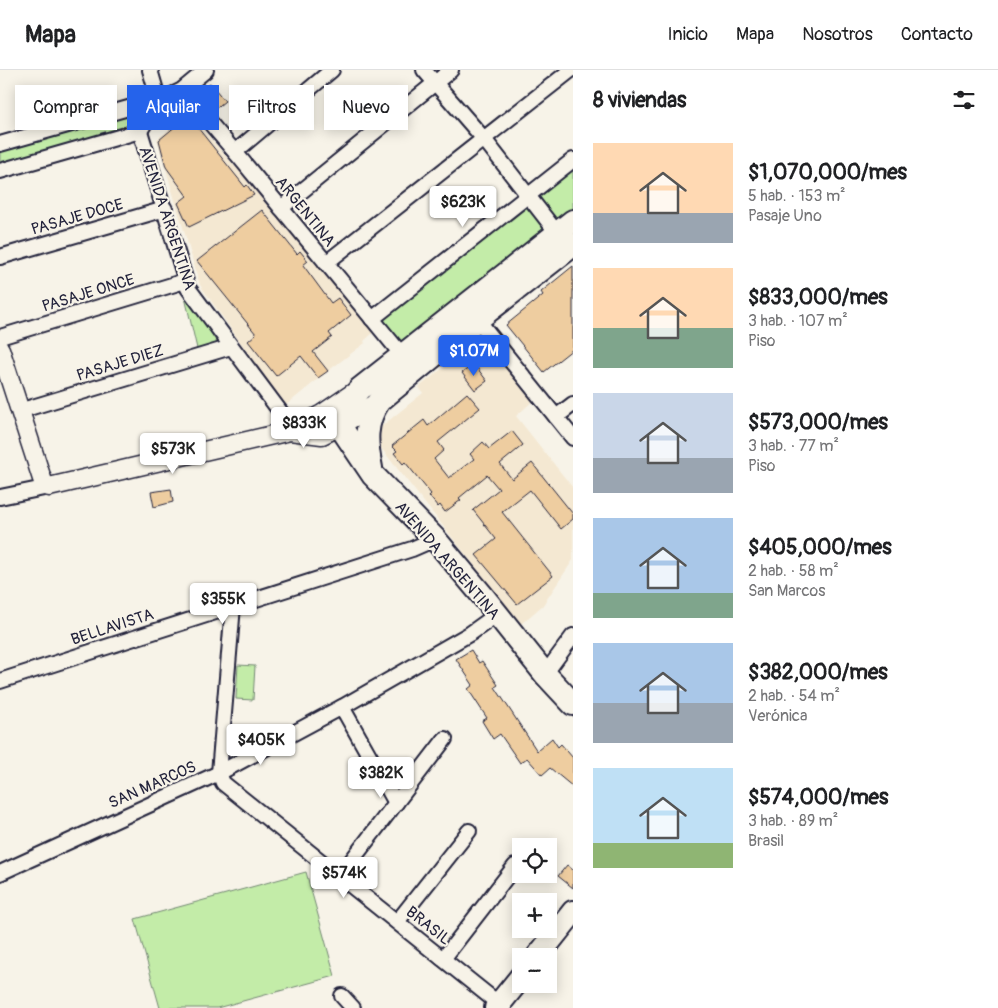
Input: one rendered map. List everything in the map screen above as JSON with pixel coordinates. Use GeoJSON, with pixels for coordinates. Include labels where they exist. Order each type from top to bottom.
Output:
{"type":"FeatureCollection","features":[{"type":"Feature","properties":{"kind":"main road"},"geometry":{"type":"LineString","coordinates":[[373,475],[367,432],[373,410],[379,401],[472,312],[568,237]]}},
{"type":"Feature","properties":{"kind":"main road"},"geometry":{"type":"LineString","coordinates":[[340,426],[347,406],[360,389],[402,356],[472,312]]}},
{"type":"Feature","properties":{"kind":"main road","name":"AVENIDA ARGENTINA"},"geometry":{"type":"LineString","coordinates":[[340,426],[373,475],[434,539],[482,595],[544,674],[573,704]]}},
{"type":"Feature","properties":{"kind":"main road"},"geometry":{"type":"LineString","coordinates":[[544,948],[573,912]]}},
{"type":"Feature","properties":{"kind":"main road"},"geometry":{"type":"LineString","coordinates":[[500,1007],[512,990]]}},
{"type":"Feature","properties":{"kind":"street"},"geometry":{"type":"LineString","coordinates":[[150,70],[154,85]]}},
{"type":"Feature","properties":{"kind":"street"},"geometry":{"type":"LineString","coordinates":[[188,85],[206,70]]}},
{"type":"Feature","properties":{"kind":"street"},"geometry":{"type":"LineString","coordinates":[[235,152],[332,70]]}},
{"type":"Feature","properties":{"kind":"street"},"geometry":{"type":"LineString","coordinates":[[424,70],[484,139],[528,196],[568,237]]}},
{"type":"Feature","properties":{"kind":"street"},"geometry":{"type":"LineString","coordinates":[[281,208],[451,70]]}},
{"type":"Feature","properties":{"kind":"street"},"geometry":{"type":"LineString","coordinates":[[326,263],[572,70]]}},
{"type":"Feature","properties":{"kind":"street"},"geometry":{"type":"LineString","coordinates":[[0,144],[127,108]]}},
{"type":"Feature","properties":{"kind":"street","name":"ARGENTINA"},"geometry":{"type":"LineString","coordinates":[[216,130],[402,356]]}},
{"type":"Feature","properties":{"kind":"street"},"geometry":{"type":"LineString","coordinates":[[0,171],[140,131]]}},
{"type":"Feature","properties":{"kind":"street","name":"AVENIDA ARGENTINA"},"geometry":{"type":"LineString","coordinates":[[140,131],[188,288],[285,418],[290,431]]}},
{"type":"Feature","properties":{"kind":"street"},"geometry":{"type":"LineString","coordinates":[[372,319],[573,160]]}},
{"type":"Feature","properties":{"kind":"street","name":"PASAJE DOCE"},"geometry":{"type":"LineString","coordinates":[[0,257],[165,209]]}},
{"type":"Feature","properties":{"kind":"street","name":"PASAJE ONCE"},"geometry":{"type":"LineString","coordinates":[[0,337],[185,281]]}},
{"type":"Feature","properties":{"kind":"street"},"geometry":{"type":"LineString","coordinates":[[472,312],[573,438]]}},
{"type":"Feature","properties":{"kind":"street","name":"PASAJE DIEZ"},"geometry":{"type":"LineString","coordinates":[[19,410],[231,347]]}},
{"type":"Feature","properties":{"kind":"street"},"geometry":{"type":"LineString","coordinates":[[0,349],[42,482],[49,487]]}},
{"type":"Feature","properties":{"kind":"street"},"geometry":{"type":"LineString","coordinates":[[0,498],[290,431],[322,414],[360,389]]}},
{"type":"Feature","properties":{"kind":"street"},"geometry":{"type":"LineString","coordinates":[[290,431],[322,435],[379,401]]}},
{"type":"Feature","properties":{"kind":"street"},"geometry":{"type":"LineString","coordinates":[[556,417],[573,404]]}},
{"type":"Feature","properties":{"kind":"street","name":"BELLAVISTA"},"geometry":{"type":"LineString","coordinates":[[0,681],[412,549],[434,539]]}},
{"type":"Feature","properties":{"kind":"street"},"geometry":{"type":"LineString","coordinates":[[220,772],[233,606]]}},
{"type":"Feature","properties":{"kind":"street","name":"SAN MARCOS"},"geometry":{"type":"LineString","coordinates":[[0,872],[220,772],[342,707],[471,633],[496,615]]}},
{"type":"Feature","properties":{"kind":"street"},"geometry":{"type":"LineString","coordinates":[[544,674],[573,636]]}},
{"type":"Feature","properties":{"kind":"street"},"geometry":{"type":"LineString","coordinates":[[342,707],[396,803]]}},
{"type":"Feature","properties":{"kind":"street"},"geometry":{"type":"LineString","coordinates":[[339,876],[446,739]]}},
{"type":"Feature","properties":{"kind":"street","name":"BRASIL"},"geometry":{"type":"LineString","coordinates":[[220,772],[223,784],[443,959],[500,1007]]}},
{"type":"Feature","properties":{"kind":"street"},"geometry":{"type":"LineString","coordinates":[[397,922],[469,831]]}},
{"type":"Feature","properties":{"kind":"street"},"geometry":{"type":"LineString","coordinates":[[443,959],[512,870]]}},
{"type":"Feature","properties":{"kind":"street"},"geometry":{"type":"LineString","coordinates":[[342,996],[353,1008]]}},
{"type":"Feature","properties":{"kind":"shaded area"},"geometry":{"type":"Polygon","coordinates":[[[169,130],[203,130],[259,194],[373,333],[364,341],[365,343],[285,406],[200,285],[157,139],[169,130]]]}},
{"type":"Feature","properties":{"kind":"shaded area"},"geometry":{"type":"Polygon","coordinates":[[[458,356],[504,363],[533,401],[516,416],[573,488],[573,560],[543,605],[521,624],[377,443],[377,430],[423,393],[419,387],[458,356]]]}},
{"type":"Feature","properties":{"kind":"green space"},"geometry":{"type":"Polygon","coordinates":[[[127,115],[127,128],[0,166],[0,151],[75,130],[117,130],[117,118],[127,115]]]}},
{"type":"Feature","properties":{"kind":"green space"},"geometry":{"type":"Polygon","coordinates":[[[573,165],[573,214],[565,220],[554,220],[535,196],[573,165]]]}},
{"type":"Feature","properties":{"kind":"green space"},"geometry":{"type":"Polygon","coordinates":[[[527,200],[551,230],[407,342],[400,342],[381,317],[527,200]]]}},
{"type":"Feature","properties":{"kind":"green space"},"geometry":{"type":"Polygon","coordinates":[[[184,293],[186,293],[219,346],[198,353],[184,293]]]}},
{"type":"Feature","properties":{"kind":"green space"},"geometry":{"type":"Polygon","coordinates":[[[238,665],[255,666],[253,700],[236,699],[238,665]]]}},
{"type":"Feature","properties":{"kind":"green space"},"geometry":{"type":"Polygon","coordinates":[[[306,872],[335,976],[217,1008],[160,1008],[135,919],[306,872]]]}},
{"type":"Feature","properties":{"kind":"building"},"geometry":{"type":"Polygon","coordinates":[[[219,94],[225,101],[219,106],[219,94]]]}},
{"type":"Feature","properties":{"kind":"building"},"geometry":{"type":"Polygon","coordinates":[[[171,130],[200,130],[245,187],[247,185],[254,195],[189,227],[178,203],[187,196],[166,167],[159,140],[171,130]]]}},
{"type":"Feature","properties":{"kind":"building"},"geometry":{"type":"Polygon","coordinates":[[[262,210],[297,254],[300,251],[308,261],[303,265],[331,303],[338,298],[351,315],[329,333],[332,337],[313,352],[328,371],[318,378],[301,356],[276,376],[248,341],[256,334],[197,261],[262,210]]]}},
{"type":"Feature","properties":{"kind":"building"},"geometry":{"type":"Polygon","coordinates":[[[573,266],[573,349],[544,372],[506,325],[543,295],[541,292],[573,266]]]}},
{"type":"Feature","properties":{"kind":"building"},"geometry":{"type":"Polygon","coordinates":[[[474,364],[487,381],[475,390],[462,373],[474,364]]]}},
{"type":"Feature","properties":{"kind":"building"},"geometry":{"type":"Polygon","coordinates":[[[467,393],[480,408],[438,442],[444,450],[434,459],[449,478],[474,459],[470,454],[483,442],[489,449],[512,431],[523,445],[500,464],[512,479],[532,463],[573,514],[573,519],[561,529],[530,490],[502,512],[553,576],[517,604],[476,555],[496,539],[473,510],[499,489],[487,475],[459,498],[461,500],[445,512],[429,496],[431,494],[405,462],[403,464],[394,453],[397,451],[392,446],[424,420],[428,426],[467,393]]]}},
{"type":"Feature","properties":{"kind":"building"},"geometry":{"type":"Polygon","coordinates":[[[171,489],[173,502],[154,507],[151,492],[171,489]]]}},
{"type":"Feature","properties":{"kind":"building"},"geometry":{"type":"Polygon","coordinates":[[[471,650],[479,663],[482,661],[498,685],[495,687],[537,751],[552,738],[558,747],[561,744],[573,758],[573,787],[550,768],[542,775],[527,758],[520,763],[500,734],[493,739],[482,721],[487,718],[468,689],[473,685],[456,659],[471,650]]]}},
{"type":"Feature","properties":{"kind":"building"},"geometry":{"type":"Polygon","coordinates":[[[567,865],[573,870],[573,888],[558,876],[567,865]]]}}]}
